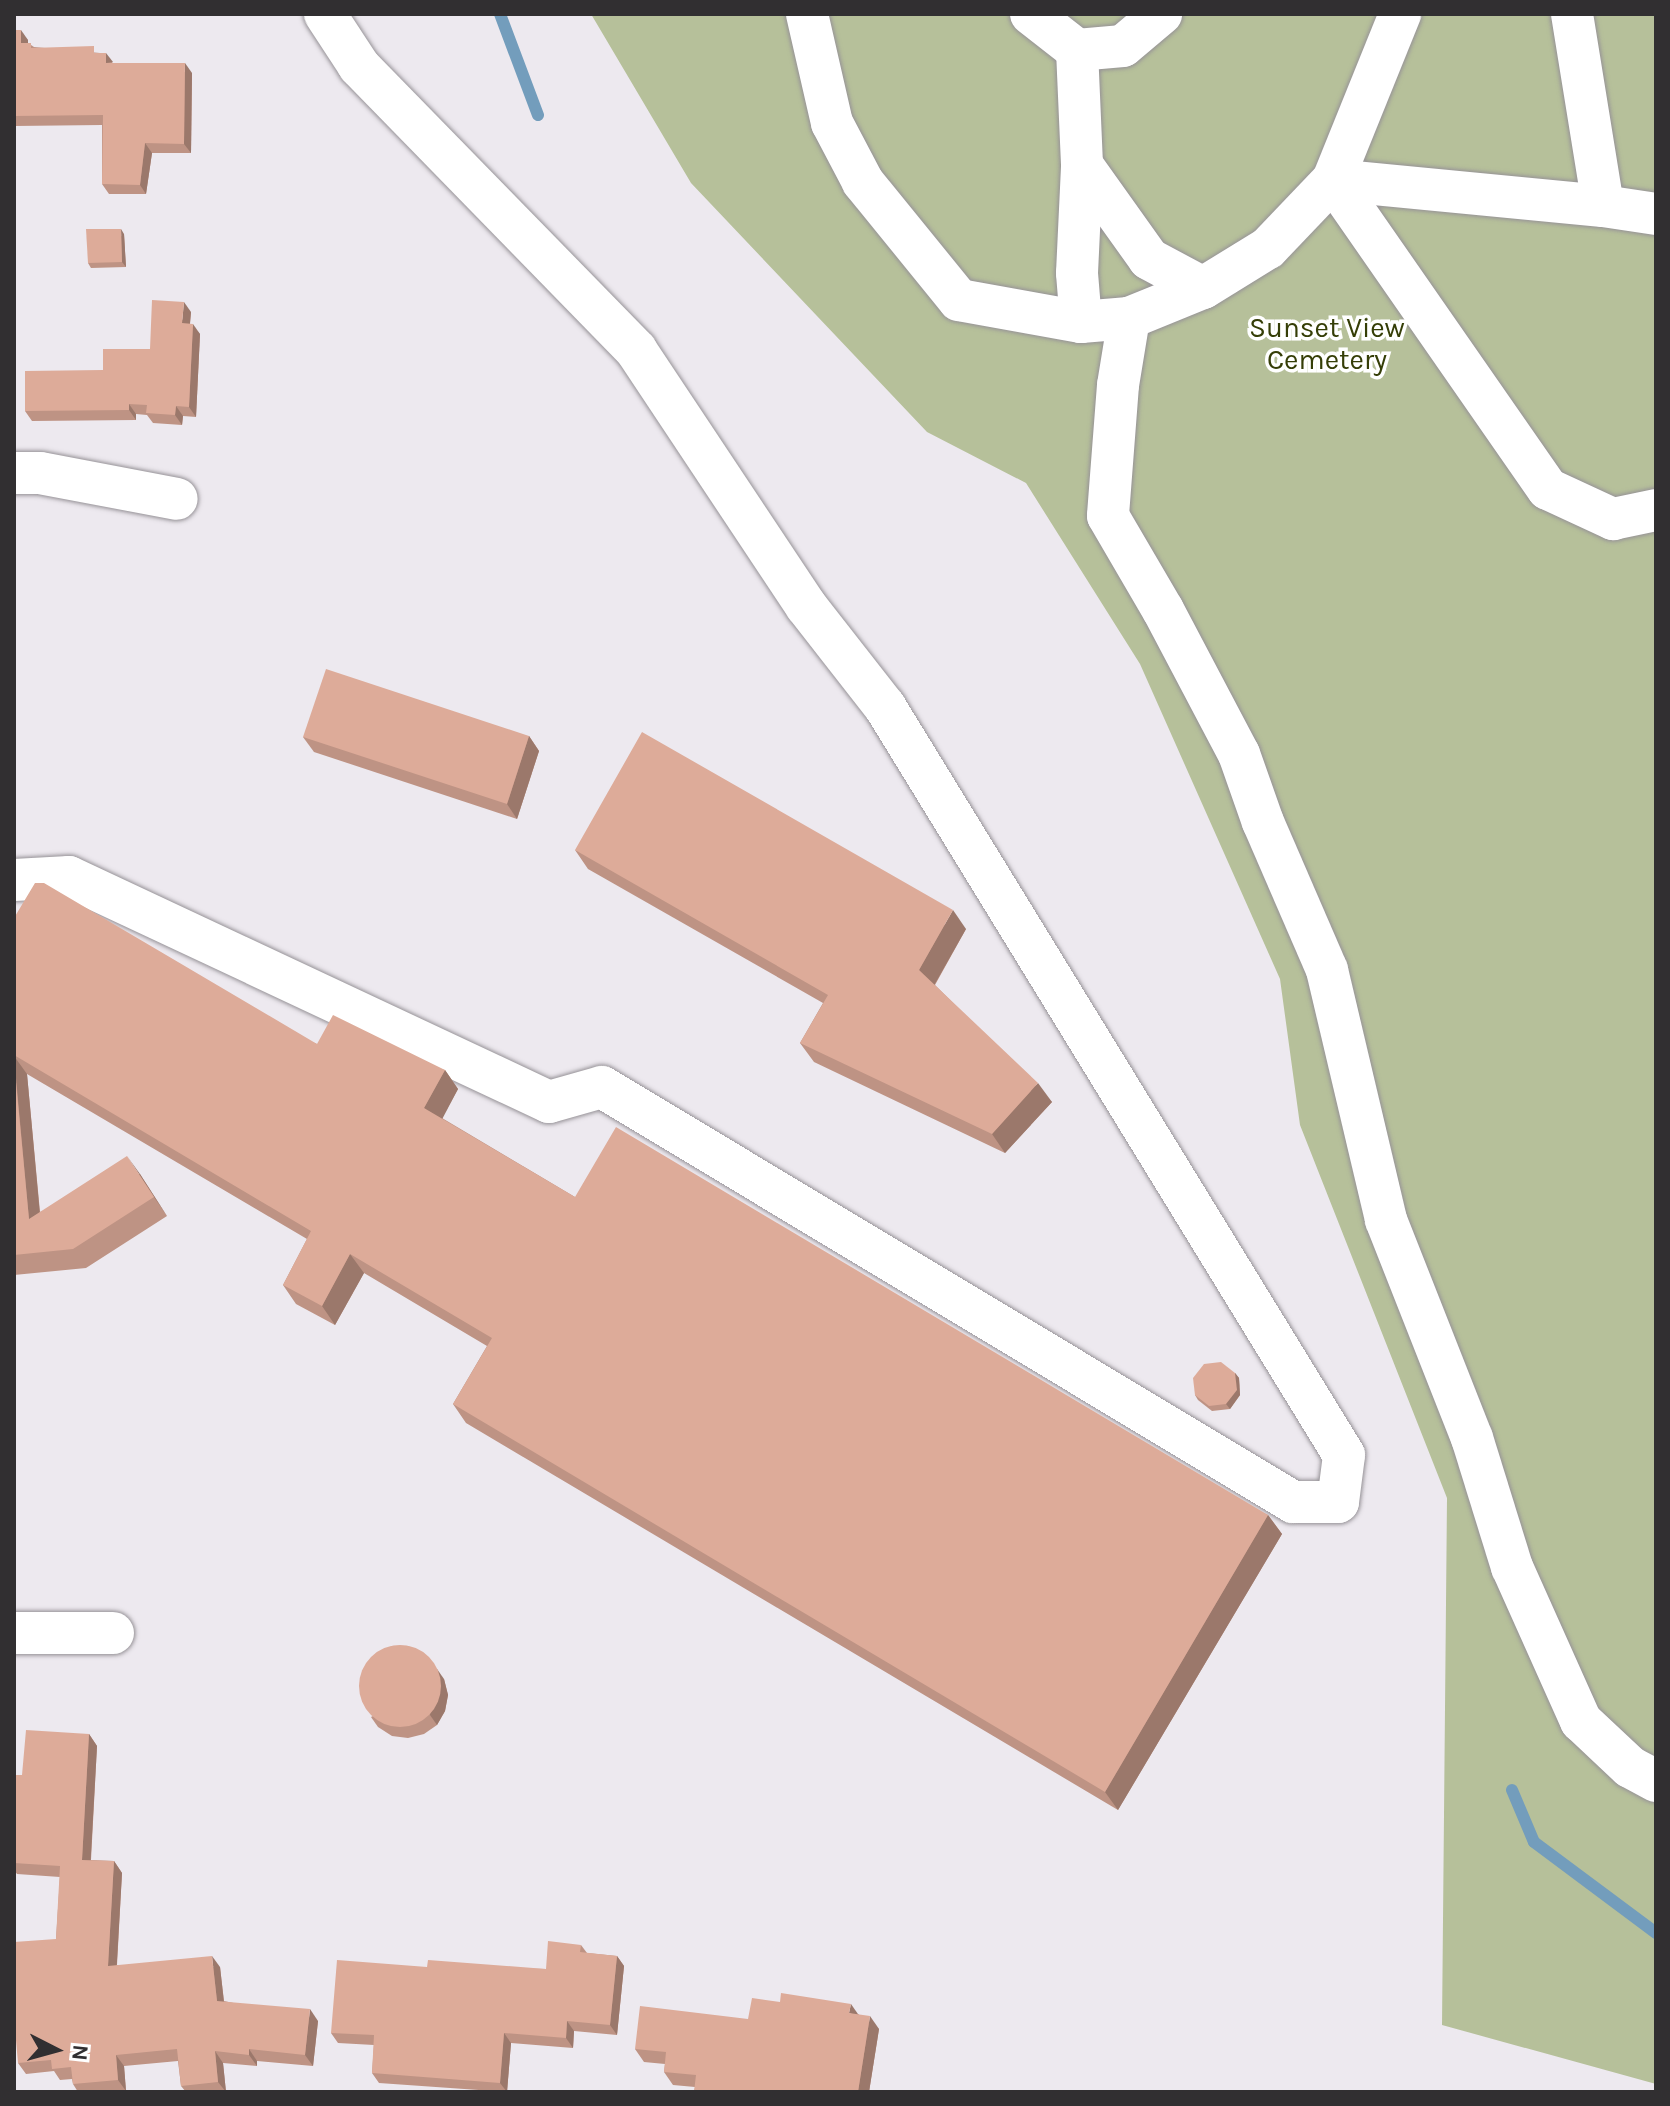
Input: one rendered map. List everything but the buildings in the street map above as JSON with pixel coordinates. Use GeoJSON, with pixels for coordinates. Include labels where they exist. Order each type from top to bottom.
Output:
{"type":"FeatureCollection","features":[{"type":"Feature","properties":{"kind":"street"},"geometry":{"type":"LineString","coordinates":[[14,880],[69,877],[549,1102],[602,1087],[1293,1502],[1338,1502],[1344,1455],[885,707],[806,606],[636,350],[359,66],[325,14]]}},
{"type":"Feature","properties":{"kind":"street"},"geometry":{"type":"LineString","coordinates":[[807,14],[832,123],[863,182],[959,300],[1081,322],[1129,318],[1203,288],[1268,248],[1333,180],[1400,14]]}},
{"type":"Feature","properties":{"kind":"street"},"geometry":{"type":"LineString","coordinates":[[1031,14],[1077,50],[1123,46],[1161,14]]}},
{"type":"Feature","properties":{"kind":"street"},"geometry":{"type":"LineString","coordinates":[[1572,14],[1603,206]]}},
{"type":"Feature","properties":{"kind":"street"},"geometry":{"type":"LineString","coordinates":[[1077,50],[1082,165],[1077,273],[1081,322]]}},
{"type":"Feature","properties":{"kind":"street"},"geometry":{"type":"LineString","coordinates":[[1082,165],[1149,259],[1203,288]]}},
{"type":"Feature","properties":{"kind":"street"},"geometry":{"type":"LineString","coordinates":[[1333,180],[1603,206],[1656,214]]}},
{"type":"Feature","properties":{"kind":"street"},"geometry":{"type":"LineString","coordinates":[[1333,180],[1548,489],[1613,519],[1656,510]]}},
{"type":"Feature","properties":{"kind":"street"},"geometry":{"type":"LineString","coordinates":[[1129,318],[1116,400],[1108,516],[1163,610],[1239,754],[1263,822],[1327,970],[1386,1220],[1472,1438],[1512,1567],[1581,1721],[1630,1767],[1656,1781]]}},
{"type":"Feature","properties":{"kind":"street"},"geometry":{"type":"LineString","coordinates":[[14,473],[40,473],[177,499]]}},
{"type":"Feature","properties":{"kind":"street"},"geometry":{"type":"LineString","coordinates":[[14,1633],[113,1633]]}},
{"type":"Feature","properties":{"kind":"green space","name":"Sunset View Cemetery"},"geometry":{"type":"Polygon","coordinates":[[[591,14],[1656,14],[1656,2084],[1442,2025],[1447,1498],[1300,1125],[1280,979],[1140,664],[1026,483],[927,432],[691,183],[591,14]]]}},
{"type":"Feature","properties":{"kind":"waterway"},"geometry":{"type":"LineString","coordinates":[[500,14],[538,115]]}},
{"type":"Feature","properties":{"kind":"waterway"},"geometry":{"type":"LineString","coordinates":[[1512,1790],[1534,1842],[1656,1933]]}}]}
